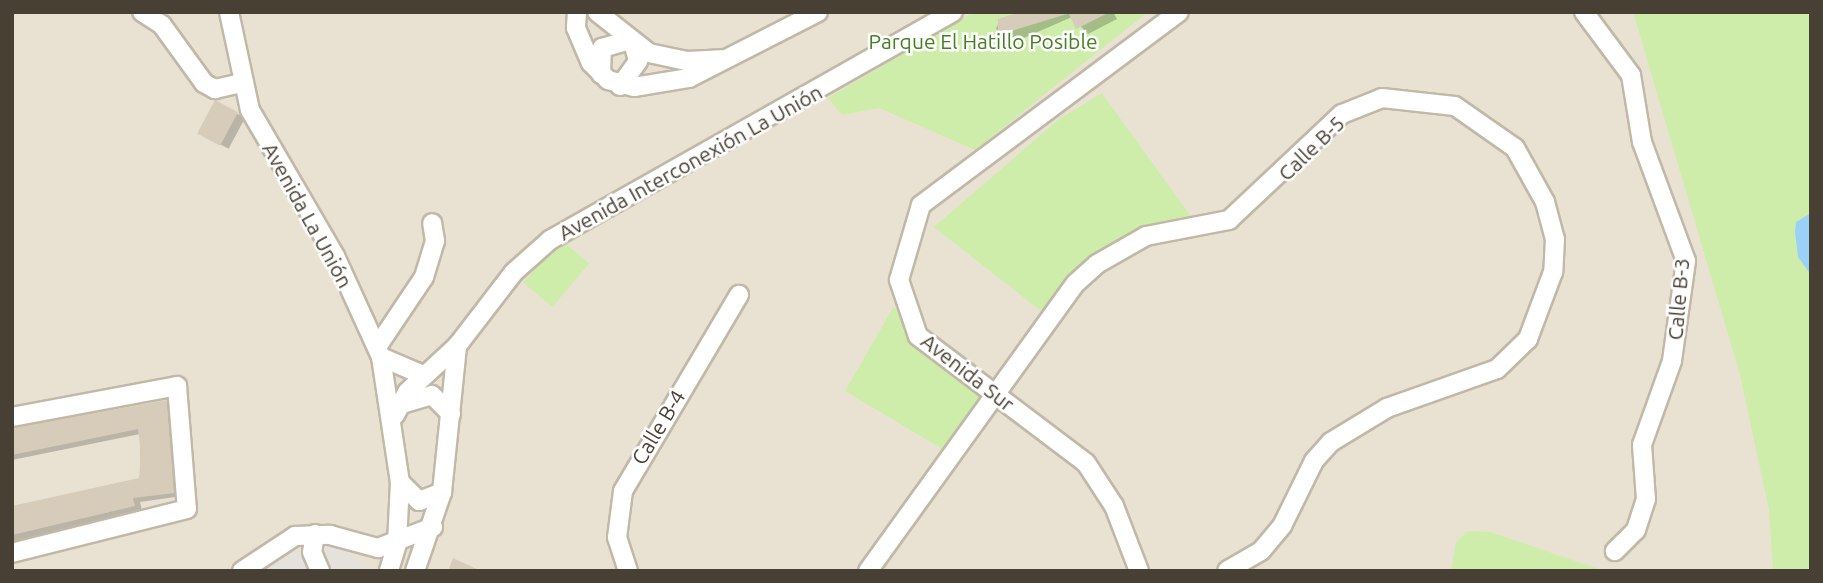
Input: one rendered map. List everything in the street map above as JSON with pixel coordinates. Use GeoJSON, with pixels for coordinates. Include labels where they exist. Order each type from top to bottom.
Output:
{"type":"FeatureCollection","features":[{"type":"Feature","properties":{"kind":"street"},"geometry":{"type":"LineString","coordinates":[[142,12],[162,25],[204,83],[215,89],[240,83]]}},
{"type":"Feature","properties":{"kind":"street","name":"Avenida La Unión"},"geometry":{"type":"LineString","coordinates":[[229,12],[240,83],[379,352],[397,410],[400,482],[397,544],[389,571]]}},
{"type":"Feature","properties":{"kind":"street"},"geometry":{"type":"LineString","coordinates":[[577,12],[576,28],[601,74],[620,86],[657,86],[736,58],[818,12]]}},
{"type":"Feature","properties":{"kind":"street"},"geometry":{"type":"LineString","coordinates":[[597,12],[630,43],[638,61],[620,86]]}},
{"type":"Feature","properties":{"kind":"street","name":"Avenida Interconexión La Unión"},"geometry":{"type":"LineString","coordinates":[[457,346],[514,272],[563,231],[685,169],[953,12]]}},
{"type":"Feature","properties":{"kind":"street","name":"Avenida Sur"},"geometry":{"type":"LineString","coordinates":[[1139,571],[1114,506],[1086,463],[918,336],[909,317],[900,280],[912,222],[938,190],[1179,12]]}},
{"type":"Feature","properties":{"kind":"street","name":"Calle B-3"},"geometry":{"type":"LineString","coordinates":[[1584,12],[1631,75],[1642,142],[1686,261],[1672,361],[1642,445],[1646,499],[1636,530],[1615,551]]}},
{"type":"Feature","properties":{"kind":"street"},"geometry":{"type":"LineString","coordinates":[[601,74],[602,48],[630,43],[687,61],[736,58]]}},
{"type":"Feature","properties":{"kind":"street","name":"Calle B-5"},"geometry":{"type":"LineString","coordinates":[[997,395],[1076,283],[1097,264],[1146,236],[1229,220],[1342,114],[1382,98],[1422,99],[1455,106],[1489,127],[1515,148],[1530,171],[1555,239],[1553,272],[1528,339],[1497,369],[1387,408],[1331,442],[1268,543],[1227,571]]}},
{"type":"Feature","properties":{"kind":"street"},"geometry":{"type":"LineString","coordinates":[[424,374],[379,352],[424,277],[435,241],[432,223]]}},
{"type":"Feature","properties":{"kind":"street","name":"Calle B-4"},"geometry":{"type":"LineString","coordinates":[[628,571],[617,538],[623,491],[738,295]]}},
{"type":"Feature","properties":{"kind":"street"},"geometry":{"type":"LineString","coordinates":[[397,410],[424,374],[457,346]]}},
{"type":"Feature","properties":{"kind":"street"},"geometry":{"type":"LineString","coordinates":[[415,571],[433,527],[442,492],[457,346]]}},
{"type":"Feature","properties":{"kind":"street"},"geometry":{"type":"LineString","coordinates":[[12,417],[177,386],[187,509],[12,553]]}},
{"type":"Feature","properties":{"kind":"street"},"geometry":{"type":"LineString","coordinates":[[397,410],[432,395],[451,414]]}},
{"type":"Feature","properties":{"kind":"street"},"geometry":{"type":"LineString","coordinates":[[868,571],[997,395]]}},
{"type":"Feature","properties":{"kind":"street"},"geometry":{"type":"LineString","coordinates":[[400,482],[419,501],[442,492]]}},
{"type":"Feature","properties":{"kind":"street"},"geometry":{"type":"LineString","coordinates":[[242,571],[284,538],[314,534],[378,548],[397,544],[433,527]]}},
{"type":"Feature","properties":{"kind":"street"},"geometry":{"type":"LineString","coordinates":[[314,534],[312,552],[320,571]]}},
{"type":"Feature","properties":{"kind":"shaded area"},"geometry":{"type":"Polygon","coordinates":[[[12,12],[1811,12],[1811,571],[12,571],[12,12]]]}},
{"type":"Feature","properties":{"kind":"shaded area"},"geometry":{"type":"Polygon","coordinates":[[[327,540],[373,571],[260,571],[290,546],[327,540]]]}},
{"type":"Feature","properties":{"kind":"green space","name":"Parque El Hatillo Posible"},"geometry":{"type":"Polygon","coordinates":[[[974,12],[1148,12],[975,150],[879,108],[842,115],[828,98],[974,12]]]}},
{"type":"Feature","properties":{"kind":"green space"},"geometry":{"type":"Polygon","coordinates":[[[1633,12],[1811,12],[1811,571],[1773,571],[1769,510],[1740,375],[1633,12]]]}},
{"type":"Feature","properties":{"kind":"green space"},"geometry":{"type":"Polygon","coordinates":[[[1102,93],[1192,218],[1142,226],[1093,255],[1042,312],[934,227],[1059,119],[1102,93]]]}},
{"type":"Feature","properties":{"kind":"green space"},"geometry":{"type":"Polygon","coordinates":[[[560,239],[589,263],[552,307],[523,283],[560,239]]]}},
{"type":"Feature","properties":{"kind":"green space"},"geometry":{"type":"Polygon","coordinates":[[[894,306],[915,339],[987,396],[944,450],[845,391],[894,306]]]}},
{"type":"Feature","properties":{"kind":"green space"},"geometry":{"type":"Polygon","coordinates":[[[1468,531],[1490,532],[1605,571],[1451,571],[1456,542],[1468,531]]]}},
{"type":"Feature","properties":{"kind":"water"},"geometry":{"type":"Polygon","coordinates":[[[1811,213],[1811,275],[1798,257],[1795,232],[1796,222],[1811,213]]]}},
{"type":"Feature","properties":{"kind":"building"},"geometry":{"type":"Polygon","coordinates":[[[1020,12],[1067,14],[998,35],[998,19],[1020,12]]]}},
{"type":"Feature","properties":{"kind":"building"},"geometry":{"type":"Polygon","coordinates":[[[1068,12],[1110,12],[1076,29],[1068,12]]]}},
{"type":"Feature","properties":{"kind":"building"},"geometry":{"type":"Polygon","coordinates":[[[215,100],[238,112],[220,146],[197,134],[215,100]]]}},
{"type":"Feature","properties":{"kind":"building"},"geometry":{"type":"Polygon","coordinates":[[[167,400],[174,493],[133,498],[135,506],[12,535],[12,506],[139,478],[141,455],[138,429],[12,455],[12,428],[167,400]]]}},
{"type":"Feature","properties":{"kind":"building"},"geometry":{"type":"Polygon","coordinates":[[[453,558],[481,571],[448,571],[453,558]]]}}]}
